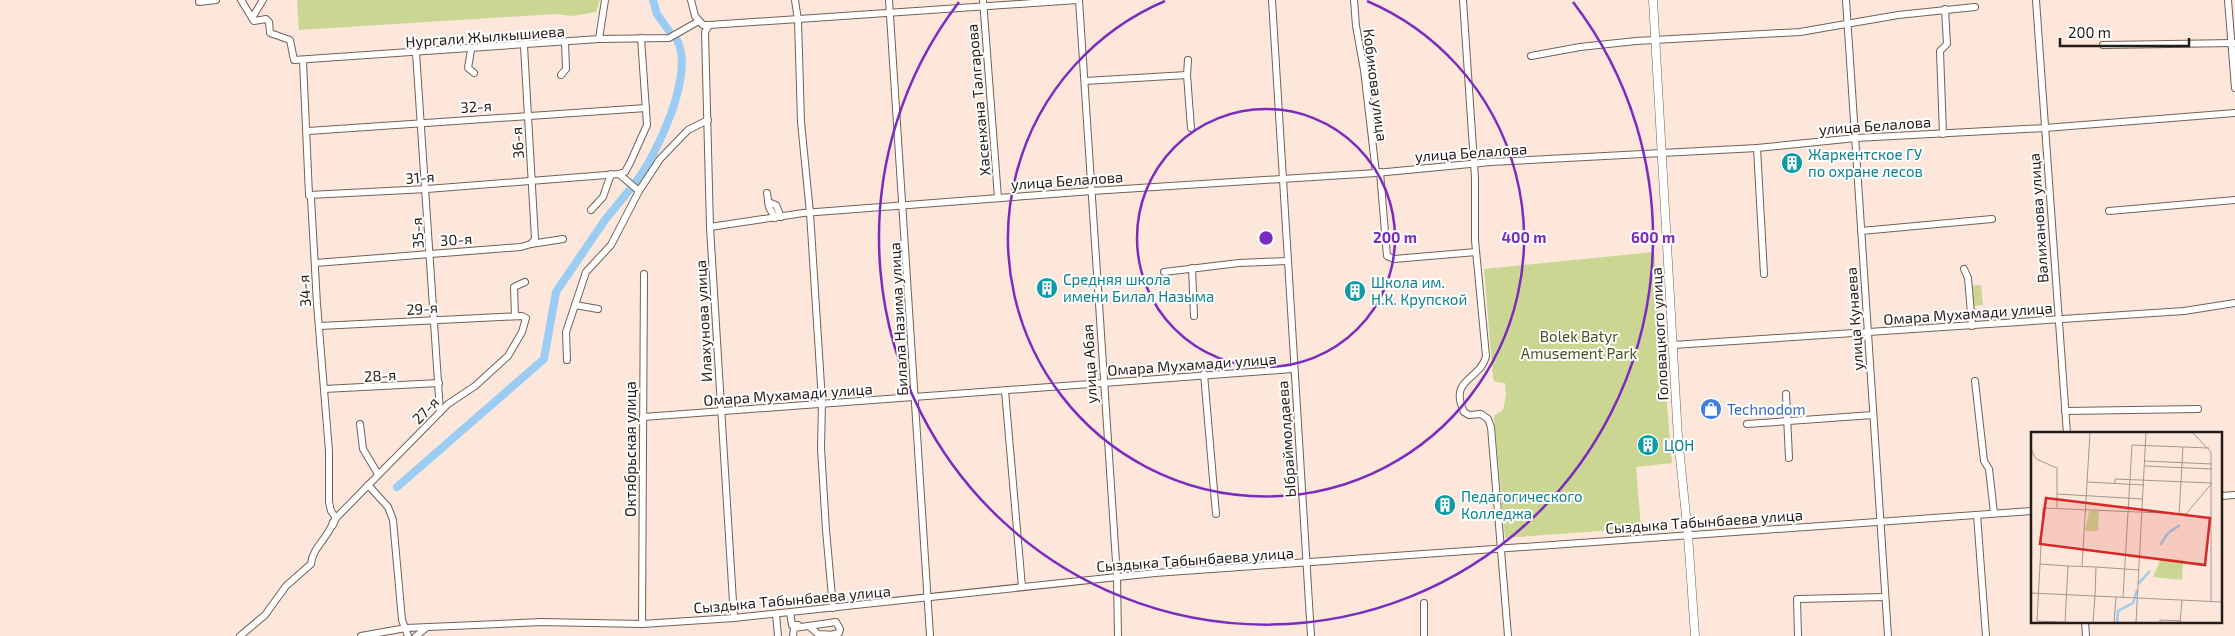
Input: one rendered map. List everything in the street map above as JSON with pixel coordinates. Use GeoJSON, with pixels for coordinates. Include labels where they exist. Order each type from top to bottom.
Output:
{"type":"FeatureCollection","features":[{"type":"Feature","properties":{"kind":"main road","name":"Головацкого улица"},"geometry":{"type":"LineString","coordinates":[[1653,0],[1678,438],[1688,535],[1695,636]]}},
{"type":"Feature","properties":{"kind":"street"},"geometry":{"type":"LineString","coordinates":[[199,2],[216,0]]}},
{"type":"Feature","properties":{"kind":"street"},"geometry":{"type":"LineString","coordinates":[[241,0],[254,21],[266,19],[269,22],[270,33],[290,40],[294,60],[303,60]]}},
{"type":"Feature","properties":{"kind":"street"},"geometry":{"type":"LineString","coordinates":[[252,18],[263,0]]}},
{"type":"Feature","properties":{"kind":"street"},"geometry":{"type":"LineString","coordinates":[[599,39],[605,0]]}},
{"type":"Feature","properties":{"kind":"street"},"geometry":{"type":"LineString","coordinates":[[691,0],[695,16],[703,25],[890,13],[983,3],[1078,0]]}},
{"type":"Feature","properties":{"kind":"street"},"geometry":{"type":"LineString","coordinates":[[794,0],[798,20],[801,122],[810,213],[826,530],[833,608]]}},
{"type":"Feature","properties":{"kind":"street","name":"Билала Назима улица"},"geometry":{"type":"LineString","coordinates":[[889,0],[904,206],[930,636]]}},
{"type":"Feature","properties":{"kind":"street","name":"улица Абая"},"geometry":{"type":"LineString","coordinates":[[1078,0],[1117,577],[1118,636]]}},
{"type":"Feature","properties":{"kind":"street","name":"Ыбраймолдаева"},"geometry":{"type":"LineString","coordinates":[[1272,0],[1293,369],[1311,636]]}},
{"type":"Feature","properties":{"kind":"street","name":"Кобикова улица"},"geometry":{"type":"LineString","coordinates":[[1354,0],[1356,26],[1364,70],[1363,80],[1378,172],[1387,256],[1394,259],[1476,252]]}},
{"type":"Feature","properties":{"kind":"street"},"geometry":{"type":"LineString","coordinates":[[1463,0],[1474,164],[1476,252],[1486,356],[1481,366],[1465,381],[1460,397],[1464,412],[1469,415],[1481,414],[1488,420],[1491,427],[1508,636]]}},
{"type":"Feature","properties":{"kind":"street","name":"улица Кунаева"},"geometry":{"type":"LineString","coordinates":[[1846,0],[1888,636]]}},
{"type":"Feature","properties":{"kind":"street","name":"Валиханова улица"},"geometry":{"type":"LineString","coordinates":[[2036,0],[2067,432]]}},
{"type":"Feature","properties":{"kind":"street"},"geometry":{"type":"LineString","coordinates":[[2228,0],[2235,88]]}},
{"type":"Feature","properties":{"kind":"street","name":"Хасенхана Талгарова"},"geometry":{"type":"LineString","coordinates":[[983,3],[998,198]]}},
{"type":"Feature","properties":{"kind":"street"},"geometry":{"type":"LineString","coordinates":[[1531,56],[1580,47],[1656,40],[1800,32],[1945,9],[1975,7]]}},
{"type":"Feature","properties":{"kind":"street"},"geometry":{"type":"LineString","coordinates":[[1943,134],[1940,51],[1947,44],[1945,9]]}},
{"type":"Feature","properties":{"kind":"street","name":"Нургали Жылкышиева"},"geometry":{"type":"LineString","coordinates":[[303,60],[471,50],[599,39],[669,38],[699,21]]}},
{"type":"Feature","properties":{"kind":"street","name":"Илахунова улица"},"geometry":{"type":"LineString","coordinates":[[709,25],[705,32],[710,227],[734,618]]}},
{"type":"Feature","properties":{"kind":"street"},"geometry":{"type":"LineString","coordinates":[[619,174],[625,172],[644,135],[647,125],[641,38]]}},
{"type":"Feature","properties":{"kind":"street"},"geometry":{"type":"LineString","coordinates":[[561,75],[566,69],[565,42]]}},
{"type":"Feature","properties":{"kind":"street"},"geometry":{"type":"LineString","coordinates":[[2103,45],[2233,44]]}},
{"type":"Feature","properties":{"kind":"street","name":"36-я"},"geometry":{"type":"LineString","coordinates":[[524,46],[535,242]]}},
{"type":"Feature","properties":{"kind":"street"},"geometry":{"type":"LineString","coordinates":[[471,50],[468,68],[474,73]]}},
{"type":"Feature","properties":{"kind":"street","name":"35-я"},"geometry":{"type":"LineString","coordinates":[[416,53],[427,189],[440,412]]}},
{"type":"Feature","properties":{"kind":"street","name":"34-я"},"geometry":{"type":"LineString","coordinates":[[303,60],[308,131],[309,195],[312,202],[329,451],[329,502],[334,520]]}},
{"type":"Feature","properties":{"kind":"street"},"geometry":{"type":"LineString","coordinates":[[1188,60],[1187,76],[1191,128]]}},
{"type":"Feature","properties":{"kind":"street"},"geometry":{"type":"LineString","coordinates":[[1085,82],[1187,76]]}},
{"type":"Feature","properties":{"kind":"street","name":"32-я"},"geometry":{"type":"LineString","coordinates":[[308,131],[646,108]]}},
{"type":"Feature","properties":{"kind":"street","name":"улица Белалова"},"geometry":{"type":"LineString","coordinates":[[710,227],[810,213],[998,198],[1474,164],[1757,148],[1856,138],[2044,128],[2235,113]]}},
{"type":"Feature","properties":{"kind":"street"},"geometry":{"type":"LineString","coordinates":[[567,360],[566,332],[586,272],[611,245],[639,191],[660,160],[688,130],[708,120]]}},
{"type":"Feature","properties":{"kind":"street"},"geometry":{"type":"LineString","coordinates":[[1757,148],[1764,274]]}},
{"type":"Feature","properties":{"kind":"street"},"geometry":{"type":"LineString","coordinates":[[591,210],[603,197],[611,174]]}},
{"type":"Feature","properties":{"kind":"street"},"geometry":{"type":"LineString","coordinates":[[619,174],[639,191]]}},
{"type":"Feature","properties":{"kind":"street","name":"31-я"},"geometry":{"type":"LineString","coordinates":[[309,195],[427,189],[619,174]]}},
{"type":"Feature","properties":{"kind":"street"},"geometry":{"type":"LineString","coordinates":[[767,193],[768,202],[776,205],[778,218]]}},
{"type":"Feature","properties":{"kind":"street"},"geometry":{"type":"LineString","coordinates":[[312,202],[317,196]]}},
{"type":"Feature","properties":{"kind":"street"},"geometry":{"type":"LineString","coordinates":[[2109,211],[2235,200]]}},
{"type":"Feature","properties":{"kind":"street"},"geometry":{"type":"LineString","coordinates":[[1861,231],[1992,219]]}},
{"type":"Feature","properties":{"kind":"street","name":"30-я"},"geometry":{"type":"LineString","coordinates":[[315,263],[430,253],[522,248],[535,242],[563,239]]}},
{"type":"Feature","properties":{"kind":"street"},"geometry":{"type":"LineString","coordinates":[[1164,272],[1239,262],[1287,261]]}},
{"type":"Feature","properties":{"kind":"street"},"geometry":{"type":"LineString","coordinates":[[1192,268],[1194,316]]}},
{"type":"Feature","properties":{"kind":"street"},"geometry":{"type":"LineString","coordinates":[[1964,269],[1968,278],[1972,326]]}},
{"type":"Feature","properties":{"kind":"street","name":"Октябрьская улица"},"geometry":{"type":"LineString","coordinates":[[642,624],[644,274]]}},
{"type":"Feature","properties":{"kind":"street"},"geometry":{"type":"LineString","coordinates":[[516,316],[514,287],[525,282]]}},
{"type":"Feature","properties":{"kind":"street","name":"Омара Мухамади улица"},"geometry":{"type":"LineString","coordinates":[[1673,344],[1867,333],[2184,311],[2235,303]]}},
{"type":"Feature","properties":{"kind":"street"},"geometry":{"type":"LineString","coordinates":[[575,305],[598,309]]}},
{"type":"Feature","properties":{"kind":"street","name":"29-я"},"geometry":{"type":"LineString","coordinates":[[320,326],[434,319],[516,316],[526,318]]}},
{"type":"Feature","properties":{"kind":"street","name":"27-я"},"geometry":{"type":"LineString","coordinates":[[240,636],[265,615],[286,586],[311,564],[311,558],[334,520],[378,474],[440,412],[508,356],[522,332],[526,318]]}},
{"type":"Feature","properties":{"kind":"street","name":"Омара Мухамади улица"},"geometry":{"type":"LineString","coordinates":[[643,417],[1103,384],[1204,374],[1293,369]]}},
{"type":"Feature","properties":{"kind":"street"},"geometry":{"type":"LineString","coordinates":[[1204,374],[1216,514]]}},
{"type":"Feature","properties":{"kind":"street"},"geometry":{"type":"LineString","coordinates":[[1975,381],[1984,461],[1989,469],[1994,513]]}},
{"type":"Feature","properties":{"kind":"street","name":"28-я"},"geometry":{"type":"LineString","coordinates":[[324,390],[438,383]]}},
{"type":"Feature","properties":{"kind":"street"},"geometry":{"type":"LineString","coordinates":[[1005,391],[1022,587]]}},
{"type":"Feature","properties":{"kind":"street"},"geometry":{"type":"LineString","coordinates":[[1786,394],[1789,458]]}},
{"type":"Feature","properties":{"kind":"street"},"geometry":{"type":"LineString","coordinates":[[2065,411],[2198,409]]}},
{"type":"Feature","properties":{"kind":"street"},"geometry":{"type":"LineString","coordinates":[[1747,424],[1873,415]]}},
{"type":"Feature","properties":{"kind":"street"},"geometry":{"type":"LineString","coordinates":[[360,424],[363,449],[378,474]]}},
{"type":"Feature","properties":{"kind":"street"},"geometry":{"type":"LineString","coordinates":[[368,485],[388,508],[393,520],[402,620],[408,636]]}},
{"type":"Feature","properties":{"kind":"street"},"geometry":{"type":"LineString","coordinates":[[2222,496],[2235,495]]}},
{"type":"Feature","properties":{"kind":"street","name":"Сыздыка Табынбаева улица"},"geometry":{"type":"LineString","coordinates":[[361,636],[406,628],[542,622],[642,624],[734,618],[1155,573],[2031,511]]}},
{"type":"Feature","properties":{"kind":"street"},"geometry":{"type":"LineString","coordinates":[[1977,515],[1986,636]]}},
{"type":"Feature","properties":{"kind":"street"},"geometry":{"type":"LineString","coordinates":[[1798,636],[1797,599],[1886,597]]}},
{"type":"Feature","properties":{"kind":"street"},"geometry":{"type":"LineString","coordinates":[[1424,603],[1424,636]]}},
{"type":"Feature","properties":{"kind":"street"},"geometry":{"type":"LineString","coordinates":[[790,612],[792,626],[809,626],[818,634],[836,635],[840,629],[836,622],[809,626],[794,628],[793,636]]}},
{"type":"Feature","properties":{"kind":"street"},"geometry":{"type":"LineString","coordinates":[[776,614],[778,636]]}},
{"type":"Feature","properties":{"kind":"street"},"geometry":{"type":"LineString","coordinates":[[416,636],[427,628]]}},
{"type":"Feature","properties":{"kind":"street"},"geometry":{"type":"LineString","coordinates":[[387,630],[402,636]]}},
{"type":"Feature","properties":{"kind":"green space"},"geometry":{"type":"Polygon","coordinates":[[[297,0],[600,0],[596,12],[572,16],[556,14],[299,30],[297,0]]]}},
{"type":"Feature","properties":{"kind":"green space","name":"Bolek Batyr Amusement Park"},"geometry":{"type":"Polygon","coordinates":[[[1654,252],[1672,463],[1636,467],[1641,528],[1505,538],[1494,416],[1503,410],[1506,395],[1505,383],[1495,382],[1493,378],[1484,269],[1654,252]]]}},
{"type":"Feature","properties":{"kind":"green space"},"geometry":{"type":"Polygon","coordinates":[[[1981,285],[1983,305],[1973,306],[1971,286],[1981,285]]]}},
{"type":"Feature","properties":{"kind":"waterway"},"geometry":{"type":"LineString","coordinates":[[653,0],[657,14],[669,31]]}},
{"type":"Feature","properties":{"kind":"waterway"},"geometry":{"type":"LineString","coordinates":[[635,183],[653,154],[671,114],[681,73],[681,55],[677,40]]}},
{"type":"Feature","properties":{"kind":"waterway"},"geometry":{"type":"LineString","coordinates":[[397,487],[544,359],[556,292],[605,220],[631,188]]}},
{"type":"Feature","properties":{"kind":"place","name":"Жаркентское ГУ по охране лесов"},"geometry":{"type":"Point","coordinates":[1792,163]}},
{"type":"Feature","properties":{"kind":"place","name":"Средняя школа имени Билал Назыма"},"geometry":{"type":"Point","coordinates":[1047,288]}},
{"type":"Feature","properties":{"kind":"place","name":"Школа им. Н.К. Крупской"},"geometry":{"type":"Point","coordinates":[1355,291]}},
{"type":"Feature","properties":{"kind":"place","name":"Technodom"},"geometry":{"type":"Point","coordinates":[1711,409]}},
{"type":"Feature","properties":{"kind":"place","name":"ЦОН"},"geometry":{"type":"Point","coordinates":[1648,445]}},
{"type":"Feature","properties":{"kind":"place","name":"Педагогического Колледжа"},"geometry":{"type":"Point","coordinates":[1445,505]}}]}
